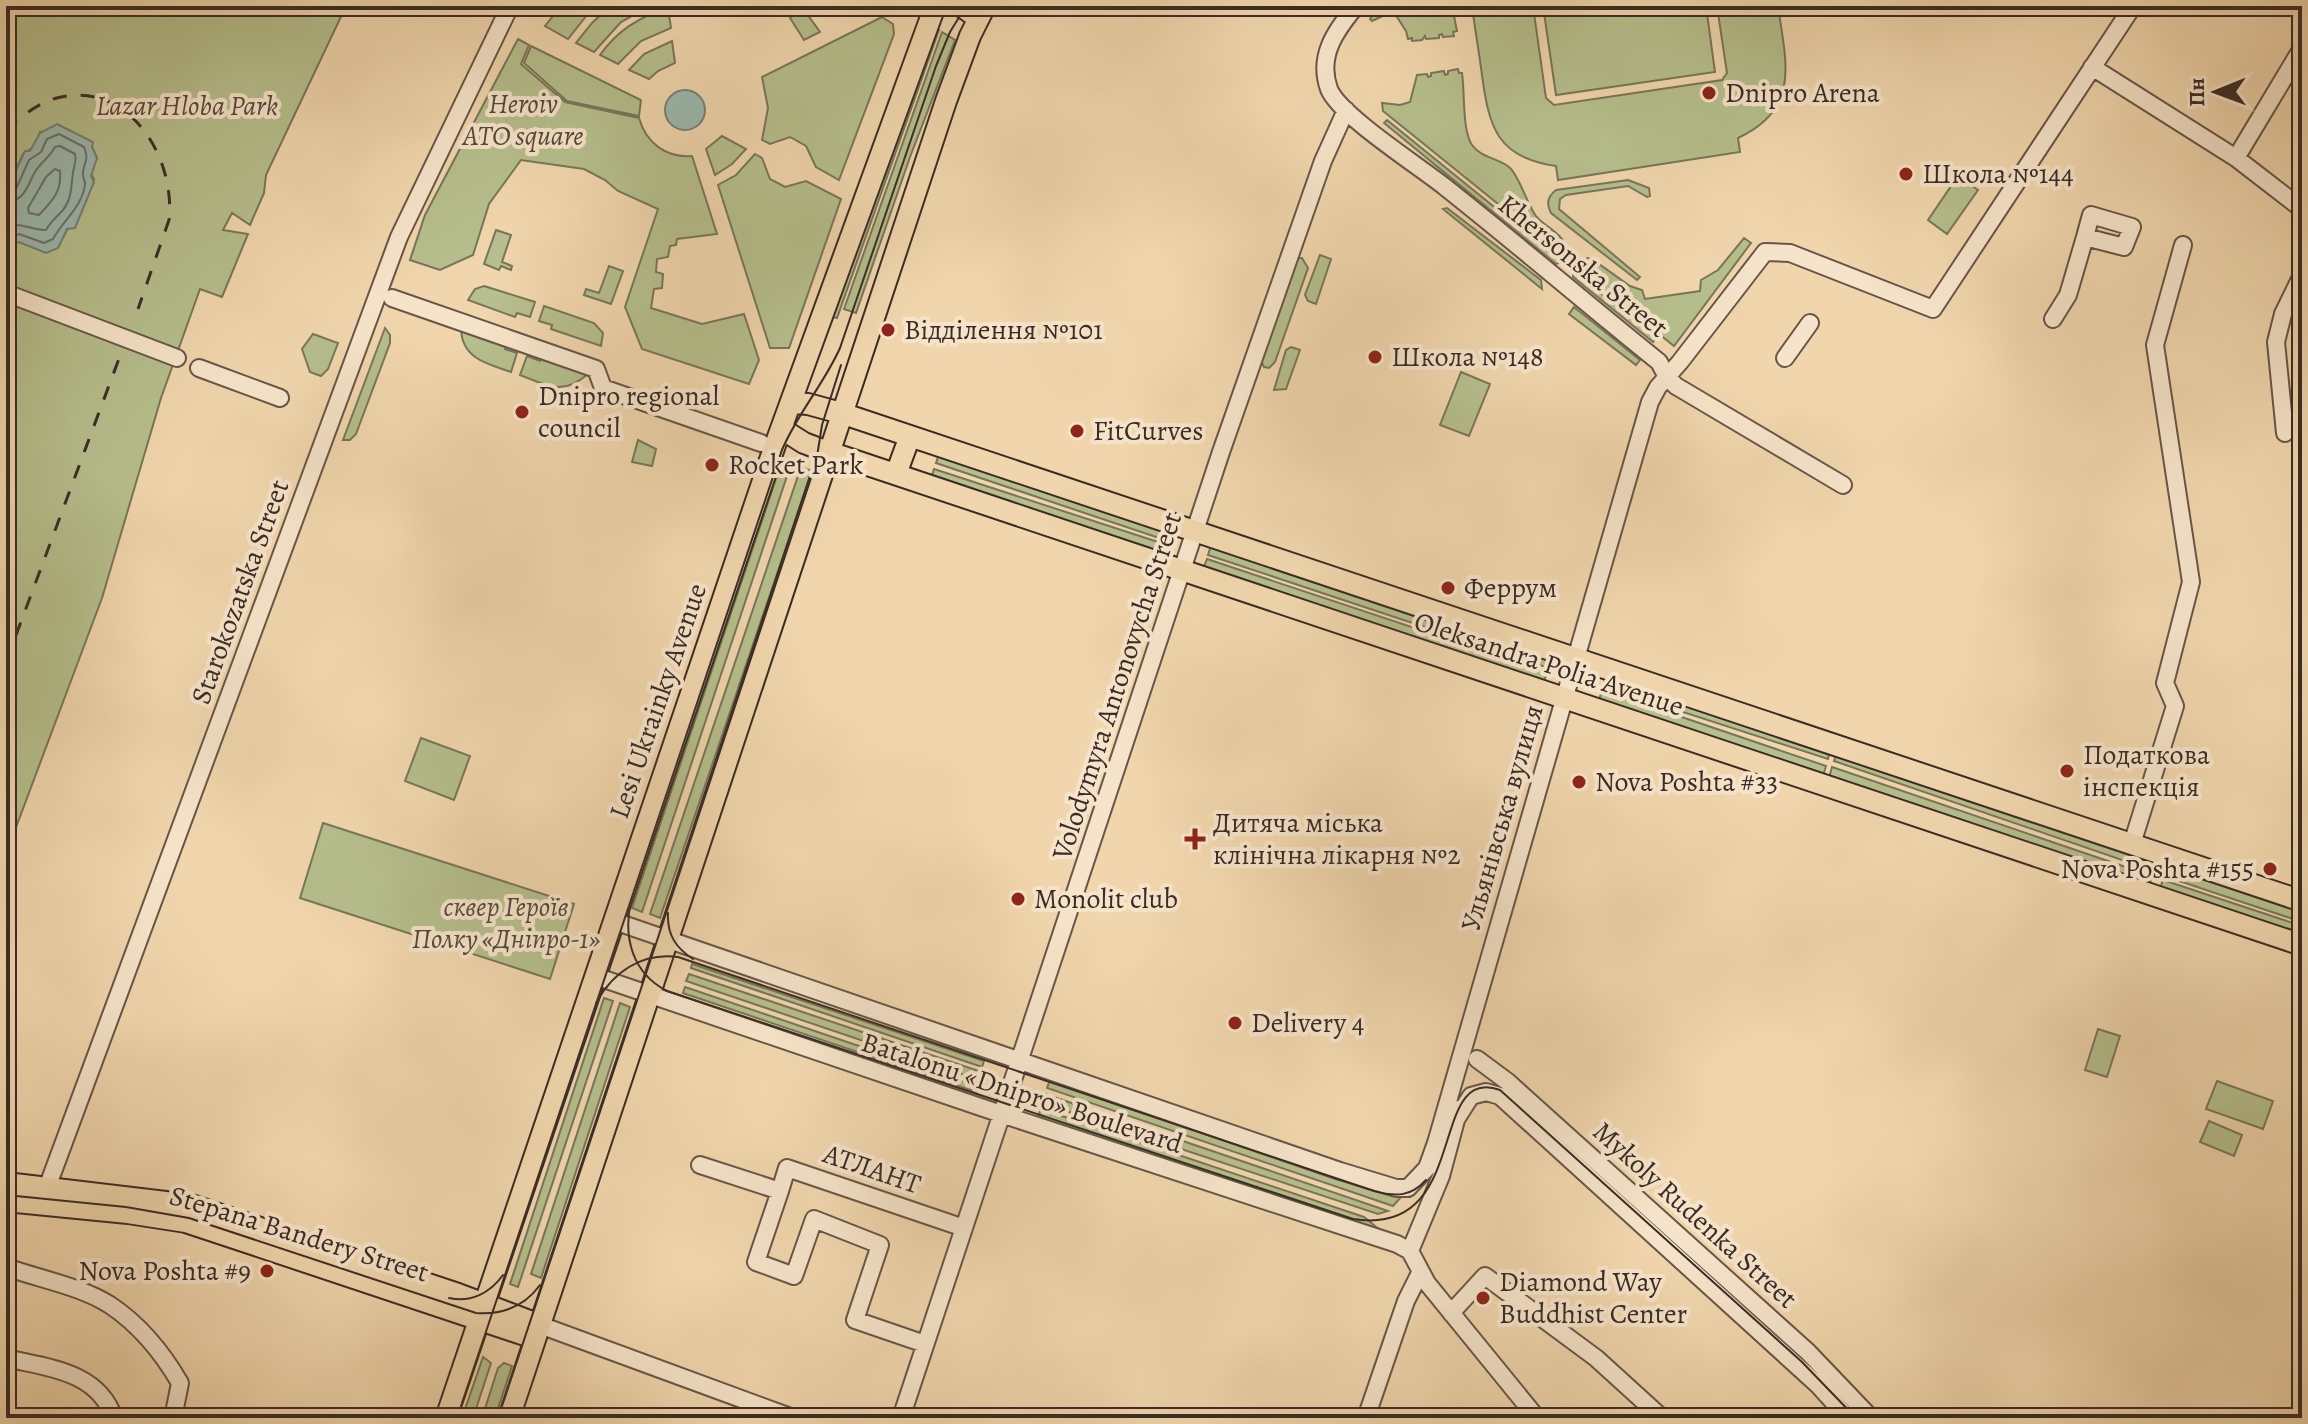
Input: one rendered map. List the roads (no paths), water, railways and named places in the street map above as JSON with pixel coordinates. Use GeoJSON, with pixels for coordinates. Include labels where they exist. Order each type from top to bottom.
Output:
{"type":"FeatureCollection","features":[{"type":"Feature","properties":{"kind":"main road","name":"Lesi Ukrainky Avenue"},"geometry":{"type":"LineString","coordinates":[[446,1418],[782,429],[935,6]]}},
{"type":"Feature","properties":{"kind":"main road"},"geometry":{"type":"LineString","coordinates":[[509,1418],[974,10]]}},
{"type":"Feature","properties":{"kind":"main road","name":"Oleksandra Polia Avenue"},"geometry":{"type":"LineString","coordinates":[[792,403],[841,413],[2302,901]]}},
{"type":"Feature","properties":{"kind":"main road","name":"Oleksandra Polia Avenue"},"geometry":{"type":"LineString","coordinates":[[782,429],[804,443],[830,452],[2302,945]]}},
{"type":"Feature","properties":{"kind":"main road"},"geometry":{"type":"LineString","coordinates":[[896,474],[910,436]]}},
{"type":"Feature","properties":{"kind":"main road"},"geometry":{"type":"LineString","coordinates":[[6,1183],[44,1197]]}},
{"type":"Feature","properties":{"kind":"main road"},"geometry":{"type":"LineString","coordinates":[[6,1201],[44,1197],[191,1205],[481,1312],[540,1325]]}},
{"type":"Feature","properties":{"kind":"main road"},"geometry":{"type":"LineString","coordinates":[[455,1302],[485,1284],[497,1265]]}},
{"type":"Feature","properties":{"kind":"main road"},"geometry":{"type":"LineString","coordinates":[[455,1302],[465,1325],[469,1349]]}},
{"type":"Feature","properties":{"kind":"street","name":"Starokozatska Street"},"geometry":{"type":"LineString","coordinates":[[44,1197],[399,237],[510,6]]}},
{"type":"Feature","properties":{"kind":"street"},"geometry":{"type":"LineString","coordinates":[[1340,106],[1325,75],[1326,60],[1329,45],[1356,6]]}},
{"type":"Feature","properties":{"kind":"street"},"geometry":{"type":"LineString","coordinates":[[2133,6],[2092,67],[2236,158],[2302,209]]}},
{"type":"Feature","properties":{"kind":"street"},"geometry":{"type":"LineString","coordinates":[[2236,158],[2302,48]]}},
{"type":"Feature","properties":{"kind":"street","name":"Ульянівська вулиця"},"geometry":{"type":"LineString","coordinates":[[1410,1251],[1441,1176],[1471,1054],[1469,1032],[1650,402],[1658,387],[1765,252],[1790,253],[1933,309],[2092,67]]}},
{"type":"Feature","properties":{"kind":"street","name":"Khersonska Street"},"geometry":{"type":"LineString","coordinates":[[1340,106],[1444,186],[1659,362],[1676,386],[1843,485]]}},
{"type":"Feature","properties":{"kind":"street","name":"Volodymyra Antonovycha Street"},"geometry":{"type":"LineString","coordinates":[[901,1418],[1182,569],[1340,106]]}},
{"type":"Feature","properties":{"kind":"street"},"geometry":{"type":"LineString","coordinates":[[2053,319],[2068,295],[2085,237]]}},
{"type":"Feature","properties":{"kind":"street"},"geometry":{"type":"LineString","coordinates":[[2132,844],[2175,706],[2165,683],[2191,582],[2155,345],[2183,245]]}},
{"type":"Feature","properties":{"kind":"street"},"geometry":{"type":"LineString","coordinates":[[2285,433],[2276,342],[2283,314],[2302,275]]}},
{"type":"Feature","properties":{"kind":"street"},"geometry":{"type":"LineString","coordinates":[[7,293],[177,358]]}},
{"type":"Feature","properties":{"kind":"street"},"geometry":{"type":"LineString","coordinates":[[392,298],[596,369],[603,388],[761,443]]}},
{"type":"Feature","properties":{"kind":"street"},"geometry":{"type":"LineString","coordinates":[[1785,358],[1810,323]]}},
{"type":"Feature","properties":{"kind":"street"},"geometry":{"type":"LineString","coordinates":[[199,368],[280,398]]}},
{"type":"Feature","properties":{"kind":"street","name":"Batalonu «Dnipro» Boulevard"},"geometry":{"type":"LineString","coordinates":[[614,921],[1340,1171],[1405,1188]]}},
{"type":"Feature","properties":{"kind":"street","name":"Batalonu «Dnipro» Boulevard"},"geometry":{"type":"LineString","coordinates":[[595,976],[1397,1244],[1410,1251]]}},
{"type":"Feature","properties":{"kind":"street","name":"Ульянівська вулиця"},"geometry":{"type":"LineString","coordinates":[[1405,1188],[1422,1174],[1431,1160],[1471,1054]]}},
{"type":"Feature","properties":{"kind":"street","name":"Mykoly Rudenka Street"},"geometry":{"type":"LineString","coordinates":[[1471,1054],[1496,1093],[1808,1375],[1848,1418]]}},
{"type":"Feature","properties":{"kind":"street","name":"Mykoly Rudenka Street"},"geometry":{"type":"LineString","coordinates":[[1471,1054],[1508,1082],[1798,1344],[1871,1418]]}},
{"type":"Feature","properties":{"kind":"street"},"geometry":{"type":"LineString","coordinates":[[1457,1118],[1471,1096],[1496,1093]]}},
{"type":"Feature","properties":{"kind":"street","name":"АТЛАНТ"},"geometry":{"type":"LineString","coordinates":[[925,1344],[855,1320],[880,1245],[814,1219],[794,1276],[756,1262],[775,1189],[787,1168],[964,1228]]}},
{"type":"Feature","properties":{"kind":"street"},"geometry":{"type":"LineString","coordinates":[[1405,1188],[1416,1203],[1420,1229]]}},
{"type":"Feature","properties":{"kind":"street"},"geometry":{"type":"LineString","coordinates":[[1410,1251],[1420,1273],[1537,1418]]}},
{"type":"Feature","properties":{"kind":"street"},"geometry":{"type":"LineString","coordinates":[[6,1267],[109,1304],[135,1324],[152,1341],[180,1383],[173,1418]]}},
{"type":"Feature","properties":{"kind":"street"},"geometry":{"type":"LineString","coordinates":[[1366,1418],[1406,1301],[1420,1273]]}},
{"type":"Feature","properties":{"kind":"street"},"geometry":{"type":"LineString","coordinates":[[1451,1313],[1485,1276],[1596,1358],[1662,1418]]}},
{"type":"Feature","properties":{"kind":"street"},"geometry":{"type":"LineString","coordinates":[[540,1325],[793,1418]]}},
{"type":"Feature","properties":{"kind":"street"},"geometry":{"type":"LineString","coordinates":[[6,1358],[84,1379],[96,1388],[114,1418]]}},
{"type":"Feature","properties":{"kind":"water"},"geometry":{"type":"Polygon","coordinates":[[[685,90],[699,96],[705,110],[699,124],[685,130],[671,124],[665,110],[671,96],[685,90]]]}},
{"type":"Feature","properties":{"kind":"water"},"geometry":{"type":"Polygon","coordinates":[[[57,124],[93,142],[97,158],[91,176],[94,182],[75,228],[67,229],[58,248],[46,253],[19,242],[6,252],[6,192],[25,151],[30,151],[40,133],[57,124]]]}},
{"type":"Feature","properties":{"kind":"tram line"},"geometry":{"type":"LineString","coordinates":[[457,1418],[782,450],[840,348],[936,66],[950,32],[966,6]]}},
{"type":"Feature","properties":{"kind":"tram line"},"geometry":{"type":"LineString","coordinates":[[498,1418],[816,463],[822,425],[841,365]]}},
{"type":"Feature","properties":{"kind":"tram line"},"geometry":{"type":"LineString","coordinates":[[631,901],[628,928],[633,953],[645,974],[667,991],[1353,1219],[1391,1218],[1416,1203],[1433,1179],[1463,1101],[1477,1089],[1500,1090],[1802,1362],[1856,1418]]}},
{"type":"Feature","properties":{"kind":"tram line"},"geometry":{"type":"LineString","coordinates":[[668,913],[674,940],[693,959]]}},
{"type":"Feature","properties":{"kind":"tram line"},"geometry":{"type":"LineString","coordinates":[[596,1003],[611,982],[630,966],[652,958],[678,957],[1374,1191],[1408,1193],[1426,1180]]}},
{"type":"Feature","properties":{"kind":"tram line"},"geometry":{"type":"LineString","coordinates":[[6,1195],[126,1207],[189,1218],[476,1313],[495,1313],[512,1308],[527,1299],[540,1285]]}},
{"type":"Feature","properties":{"kind":"tram line"},"geometry":{"type":"LineString","coordinates":[[449,1298],[472,1298],[492,1287],[503,1275]]}},
{"type":"Feature","properties":{"kind":"railway"},"geometry":{"type":"LineString","coordinates":[[6,129],[46,102],[79,95],[103,99],[124,110],[141,127],[155,147],[164,171],[169,195],[169,220],[138,309]]}},
{"type":"Feature","properties":{"kind":"railway"},"geometry":{"type":"LineString","coordinates":[[6,662],[120,356]]}},
{"type":"Feature","properties":{"kind":"place","name":"Dnipro Arena"},"geometry":{"type":"Point","coordinates":[1709,93]}},
{"type":"Feature","properties":{"kind":"place","name":"Школа №144"},"geometry":{"type":"Point","coordinates":[1906,174]}},
{"type":"Feature","properties":{"kind":"place","name":"Відділення №101"},"geometry":{"type":"Point","coordinates":[888,330]}},
{"type":"Feature","properties":{"kind":"place","name":"Школа №148"},"geometry":{"type":"Point","coordinates":[1375,357]}},
{"type":"Feature","properties":{"kind":"place","name":"Dnipro regional council"},"geometry":{"type":"Point","coordinates":[522,412]}},
{"type":"Feature","properties":{"kind":"place","name":"FitCurves"},"geometry":{"type":"Point","coordinates":[1077,431]}},
{"type":"Feature","properties":{"kind":"place","name":"Rocket Park"},"geometry":{"type":"Point","coordinates":[712,465]}},
{"type":"Feature","properties":{"kind":"place","name":"Феррум"},"geometry":{"type":"Point","coordinates":[1448,588]}},
{"type":"Feature","properties":{"kind":"place","name":"Податкова інспекція"},"geometry":{"type":"Point","coordinates":[2067,771]}},
{"type":"Feature","properties":{"kind":"place","name":"Nova Poshta #33"},"geometry":{"type":"Point","coordinates":[1579,782]}},
{"type":"Feature","properties":{"kind":"place","name":"Дитяча міська клінічна лікарня №2"},"geometry":{"type":"Point","coordinates":[1195,839]}},
{"type":"Feature","properties":{"kind":"place","name":"Nova Poshta #155"},"geometry":{"type":"Point","coordinates":[2270,869]}},
{"type":"Feature","properties":{"kind":"place","name":"Monolit club"},"geometry":{"type":"Point","coordinates":[1018,899]}},
{"type":"Feature","properties":{"kind":"place","name":"Delivery 4"},"geometry":{"type":"Point","coordinates":[1235,1023]}},
{"type":"Feature","properties":{"kind":"place","name":"Nova Poshta #9"},"geometry":{"type":"Point","coordinates":[267,1271]}},
{"type":"Feature","properties":{"kind":"place","name":"Diamond Way Buddhist Center"},"geometry":{"type":"Point","coordinates":[1483,1298]}},
{"type":"Feature","properties":{"kind":"park label","name":"Lazar Hloba Park"},"geometry":{"type":"Point","coordinates":[187,106]}},
{"type":"Feature","properties":{"kind":"park label","name":"Heroiv ATO square"},"geometry":{"type":"Point","coordinates":[523,120]}},
{"type":"Feature","properties":{"kind":"park label","name":"сквер Героїв Полку «Дніпро-1»"},"geometry":{"type":"Point","coordinates":[506,923]}}]}
